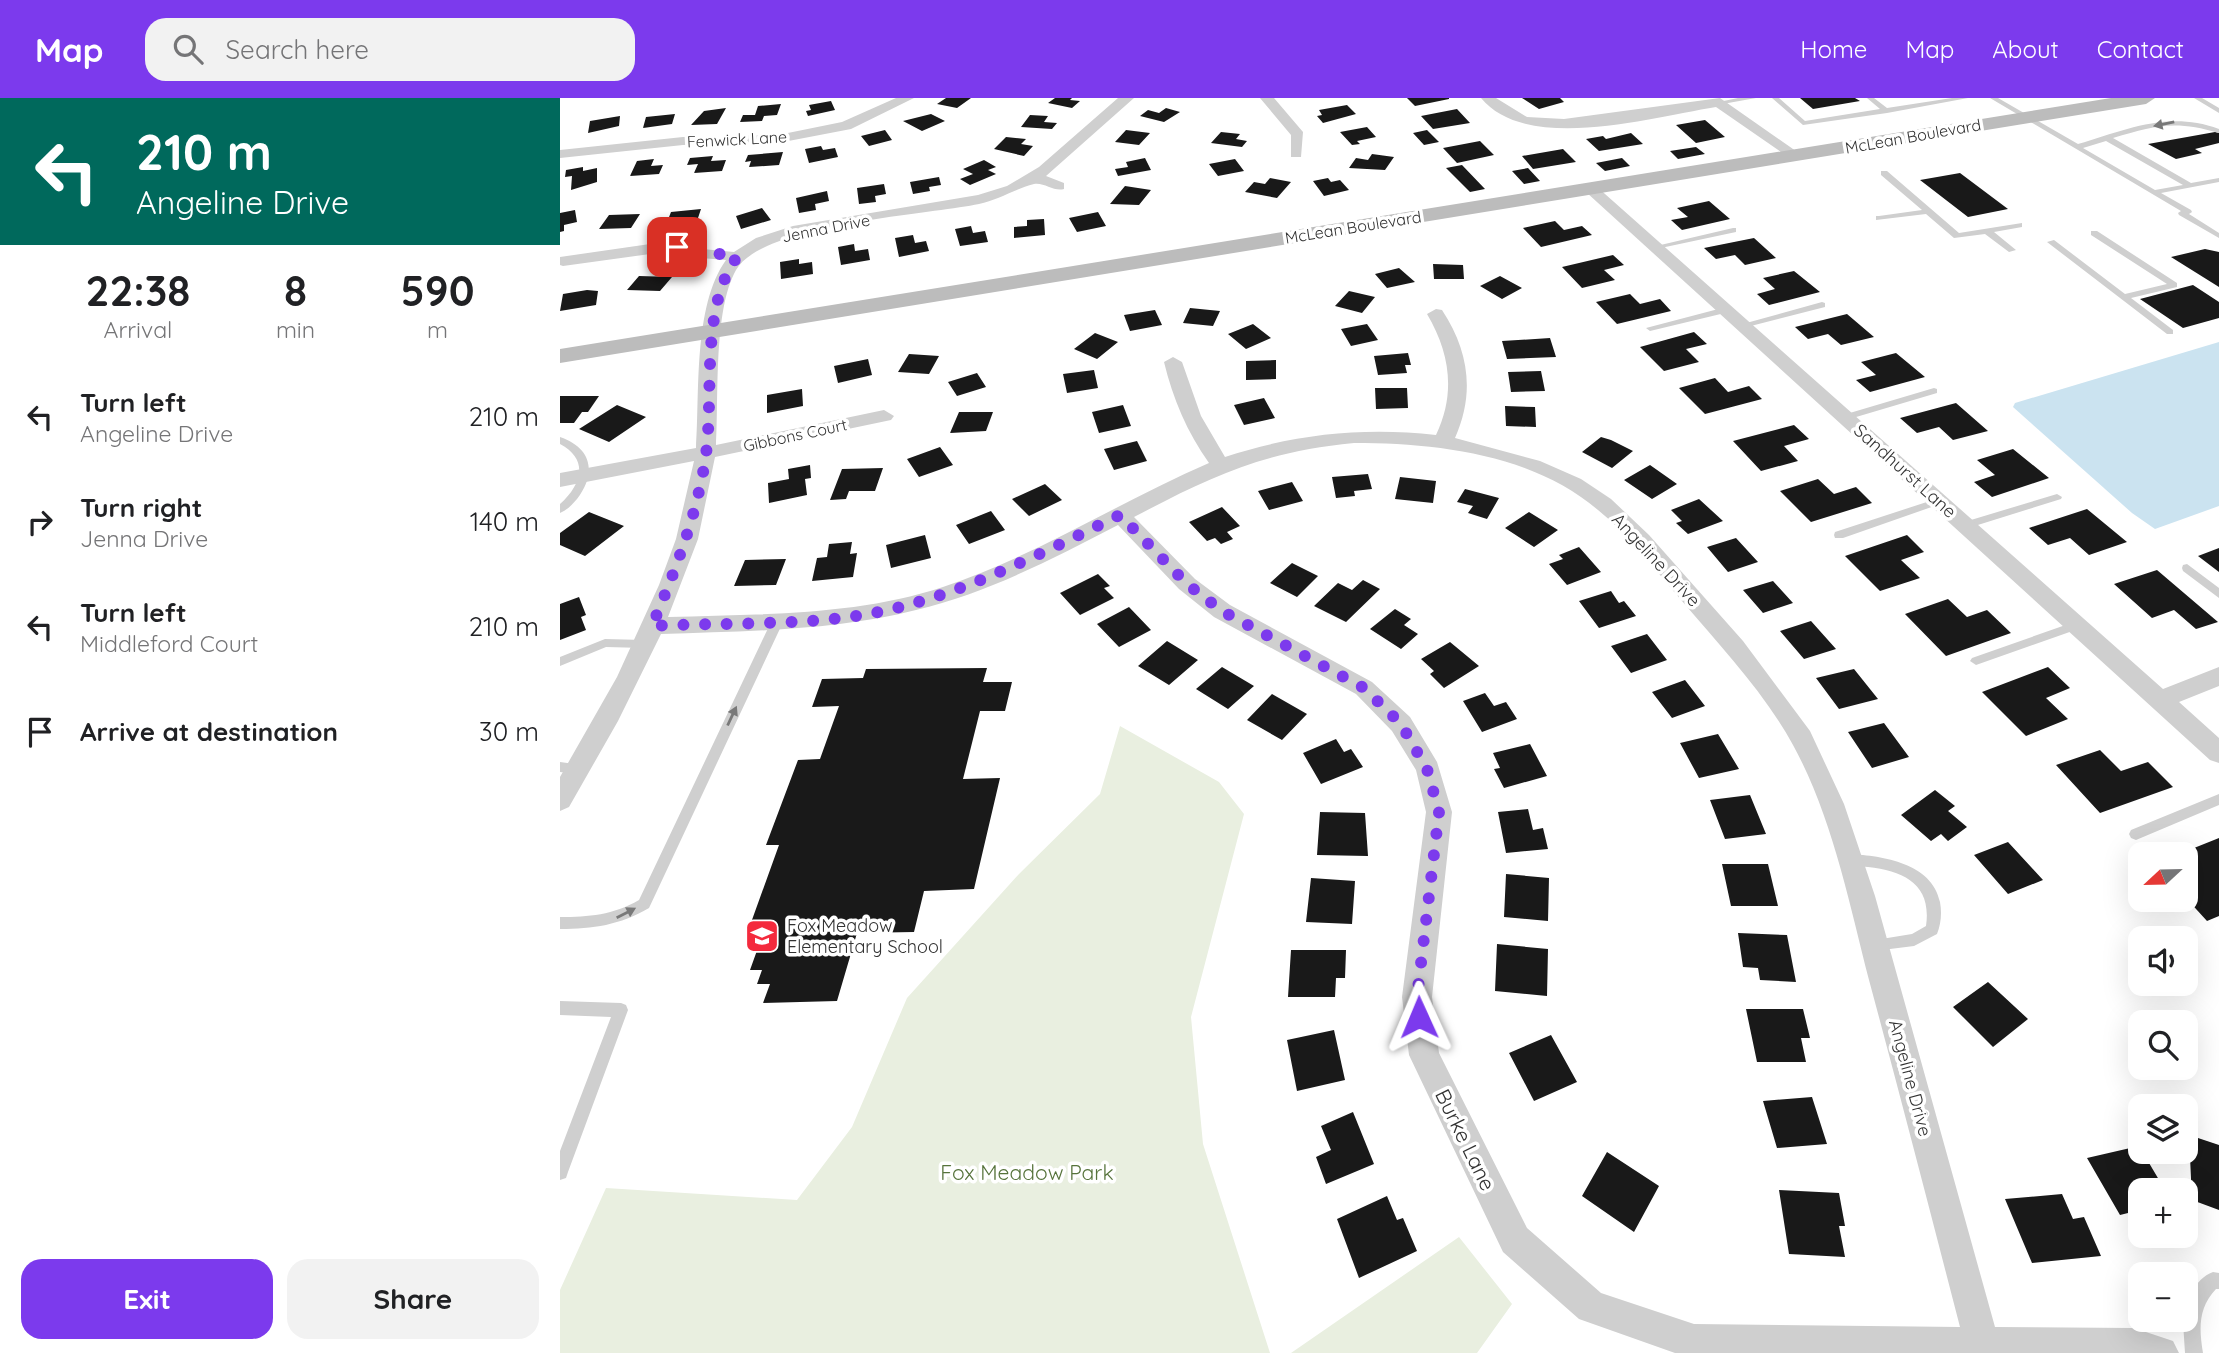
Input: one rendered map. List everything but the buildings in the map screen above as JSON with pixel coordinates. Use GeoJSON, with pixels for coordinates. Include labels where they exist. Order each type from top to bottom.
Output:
{"type":"FeatureCollection","features":[{"type":"Feature","properties":{"kind":"main road","name":"McLean Boulevard"},"geometry":{"type":"LineString","coordinates":[[560,356],[2146,98]]}},
{"type":"Feature","properties":{"kind":"street","name":"Fenwick Lane"},"geometry":{"type":"LineString","coordinates":[[560,153],[683,141],[778,139],[846,126],[907,98]]}},
{"type":"Feature","properties":{"kind":"street","name":"Jenna Drive"},"geometry":{"type":"LineString","coordinates":[[560,800],[569,768],[648,635],[693,513],[706,454],[713,331],[719,287],[737,257],[767,240],[803,229],[982,200],[1036,178],[1060,160],[1096,121],[1127,98]]}},
{"type":"Feature","properties":{"kind":"street"},"geometry":{"type":"LineString","coordinates":[[1267,98],[1298,135],[1296,154]]}},
{"type":"Feature","properties":{"kind":"street"},"geometry":{"type":"LineString","coordinates":[[1488,98],[1503,111],[1526,121],[1557,124],[1714,101],[1796,156]]}},
{"type":"Feature","properties":{"kind":"street"},"geometry":{"type":"LineString","coordinates":[[1036,178],[1059,186]]}},
{"type":"Feature","properties":{"kind":"street","name":"Sandhurst Lane"},"geometry":{"type":"LineString","coordinates":[[1591,189],[2219,753]]}},
{"type":"Feature","properties":{"kind":"street"},"geometry":{"type":"LineString","coordinates":[[563,261],[611,251],[660,246],[737,257]]}},
{"type":"Feature","properties":{"kind":"street"},"geometry":{"type":"LineString","coordinates":[[1436,314],[1453,344],[1460,375],[1454,422],[1443,442]]}},
{"type":"Feature","properties":{"kind":"street"},"geometry":{"type":"LineString","coordinates":[[1173,362],[1189,415],[1202,440],[1221,465]]}},
{"type":"Feature","properties":{"kind":"street","name":"Gibbons Court"},"geometry":{"type":"LineString","coordinates":[[560,480],[706,454],[884,416]]}},
{"type":"Feature","properties":{"kind":"street","name":"Angeline Drive"},"geometry":{"type":"LineString","coordinates":[[648,635],[778,620],[850,617],[920,602],[986,580],[1221,465],[1332,437],[1386,436],[1443,442],[1516,461],[1576,485],[1623,519],[1737,650],[1791,720],[1815,767],[1850,860],[1983,1347]]}},
{"type":"Feature","properties":{"kind":"street","name":"Burke Lane"},"geometry":{"type":"LineString","coordinates":[[1120,515],[1187,584],[1222,611],[1364,688],[1401,724],[1427,769],[1439,812],[1417,997],[1424,1055],[1515,1240],[1591,1307],[1694,1342],[1983,1347],[2134,1346],[2161,1353]]}},
{"type":"Feature","properties":{"kind":"street"},"geometry":{"type":"LineString","coordinates":[[2160,700],[2219,676]]}},
{"type":"Feature","properties":{"kind":"lane"},"geometry":{"type":"LineString","coordinates":[[1714,101],[1752,98]]}},
{"type":"Feature","properties":{"kind":"lane"},"geometry":{"type":"LineString","coordinates":[[1776,98],[1803,123],[1965,98]]}},
{"type":"Feature","properties":{"kind":"lane"},"geometry":{"type":"LineString","coordinates":[[1870,98],[1887,111]]}},
{"type":"Feature","properties":{"kind":"lane"},"geometry":{"type":"LineString","coordinates":[[1926,98],[1934,103]]}},
{"type":"Feature","properties":{"kind":"lane"},"geometry":{"type":"LineString","coordinates":[[1993,98],[2155,192],[2217,233]]}},
{"type":"Feature","properties":{"kind":"lane"},"geometry":{"type":"LineString","coordinates":[[2197,98],[2219,111]]}},
{"type":"Feature","properties":{"kind":"lane"},"geometry":{"type":"LineString","coordinates":[[2077,148],[2180,121],[2197,121],[2219,131]]}},
{"type":"Feature","properties":{"kind":"lane"},"geometry":{"type":"LineString","coordinates":[[2109,139],[2189,185]]}},
{"type":"Feature","properties":{"kind":"lane"},"geometry":{"type":"LineString","coordinates":[[1884,173],[1957,236],[2019,225]]}},
{"type":"Feature","properties":{"kind":"lane"},"geometry":{"type":"LineString","coordinates":[[2155,192],[2219,180]]}},
{"type":"Feature","properties":{"kind":"lane"},"geometry":{"type":"LineString","coordinates":[[1880,218],[1927,211]]}},
{"type":"Feature","properties":{"kind":"lane"},"geometry":{"type":"LineString","coordinates":[[1656,247],[1733,230]]}},
{"type":"Feature","properties":{"kind":"lane"},"geometry":{"type":"LineString","coordinates":[[1987,230],[2012,250]]}},
{"type":"Feature","properties":{"kind":"lane"},"geometry":{"type":"LineString","coordinates":[[2094,233],[2174,285],[2124,297]]}},
{"type":"Feature","properties":{"kind":"lane"},"geometry":{"type":"LineString","coordinates":[[2051,242],[2170,331]]}},
{"type":"Feature","properties":{"kind":"lane"},"geometry":{"type":"LineString","coordinates":[[1744,326],[1822,305]]}},
{"type":"Feature","properties":{"kind":"lane"},"geometry":{"type":"LineString","coordinates":[[1650,328],[1726,310]]}},
{"type":"Feature","properties":{"kind":"lane"},"geometry":{"type":"LineString","coordinates":[[1846,417],[1934,391]]}},
{"type":"Feature","properties":{"kind":"lane"},"geometry":{"type":"LineString","coordinates":[[560,440],[573,445],[584,457],[584,476],[576,496],[560,510]]}},
{"type":"Feature","properties":{"kind":"lane"},"geometry":{"type":"LineString","coordinates":[[1965,525],[2057,497]]}},
{"type":"Feature","properties":{"kind":"lane"},"geometry":{"type":"LineString","coordinates":[[1839,535],[1939,501]]}},
{"type":"Feature","properties":{"kind":"lane"},"geometry":{"type":"LineString","coordinates":[[2187,568],[2219,594]]}},
{"type":"Feature","properties":{"kind":"lane"},"geometry":{"type":"LineString","coordinates":[[560,923],[602,922],[623,917],[644,904],[778,620]]}},
{"type":"Feature","properties":{"kind":"lane"},"geometry":{"type":"LineString","coordinates":[[1976,661],[2077,625]]}},
{"type":"Feature","properties":{"kind":"lane"},"geometry":{"type":"LineString","coordinates":[[560,662],[606,643],[648,635]]}},
{"type":"Feature","properties":{"kind":"lane"},"geometry":{"type":"LineString","coordinates":[[2136,834],[2219,799]]}},
{"type":"Feature","properties":{"kind":"lane"},"geometry":{"type":"LineString","coordinates":[[1850,860],[1892,864],[1915,875],[1930,892],[1937,912],[1932,930],[1914,940],[1874,945]]}},
{"type":"Feature","properties":{"kind":"lane"},"geometry":{"type":"LineString","coordinates":[[560,1008],[621,1010],[560,1172]]}},
{"type":"Feature","properties":{"kind":"lane"},"geometry":{"type":"LineString","coordinates":[[2194,1353],[2192,1314],[2197,1293],[2213,1280],[2219,1281]]}},
{"type":"Feature","properties":{"kind":"green space","name":"Fox Meadow Park"},"geometry":{"type":"Polygon","coordinates":[[[1120,726],[1219,782],[1244,814],[1191,1017],[1203,1144],[1270,1353],[560,1353],[560,1290],[606,1188],[797,1200],[852,1127],[907,998],[1019,874],[1100,794],[1120,726]]]}},
{"type":"Feature","properties":{"kind":"green space"},"geometry":{"type":"Polygon","coordinates":[[[1459,1237],[1512,1304],[1477,1353],[1291,1353],[1459,1237]]]}},
{"type":"Feature","properties":{"kind":"water"},"geometry":{"type":"Polygon","coordinates":[[[2219,342],[2219,506],[2155,529],[2132,513],[2013,407],[2015,403],[2219,342]]]}},
{"type":"Feature","properties":{"kind":"place","name":"Fox Meadow Elementary School"},"geometry":{"type":"Point","coordinates":[762,936]}},
{"type":"Feature","properties":{"kind":"route"},"geometry":{"type":"LineString","coordinates":[[677,247],[737,257],[719,287],[713,331],[706,454],[693,513],[673,575],[652,626],[850,617],[920,602],[986,580],[1120,515],[1187,584],[1222,611],[1364,688],[1401,724],[1427,769],[1439,812],[1417,997],[1419,1017]]}}]}
